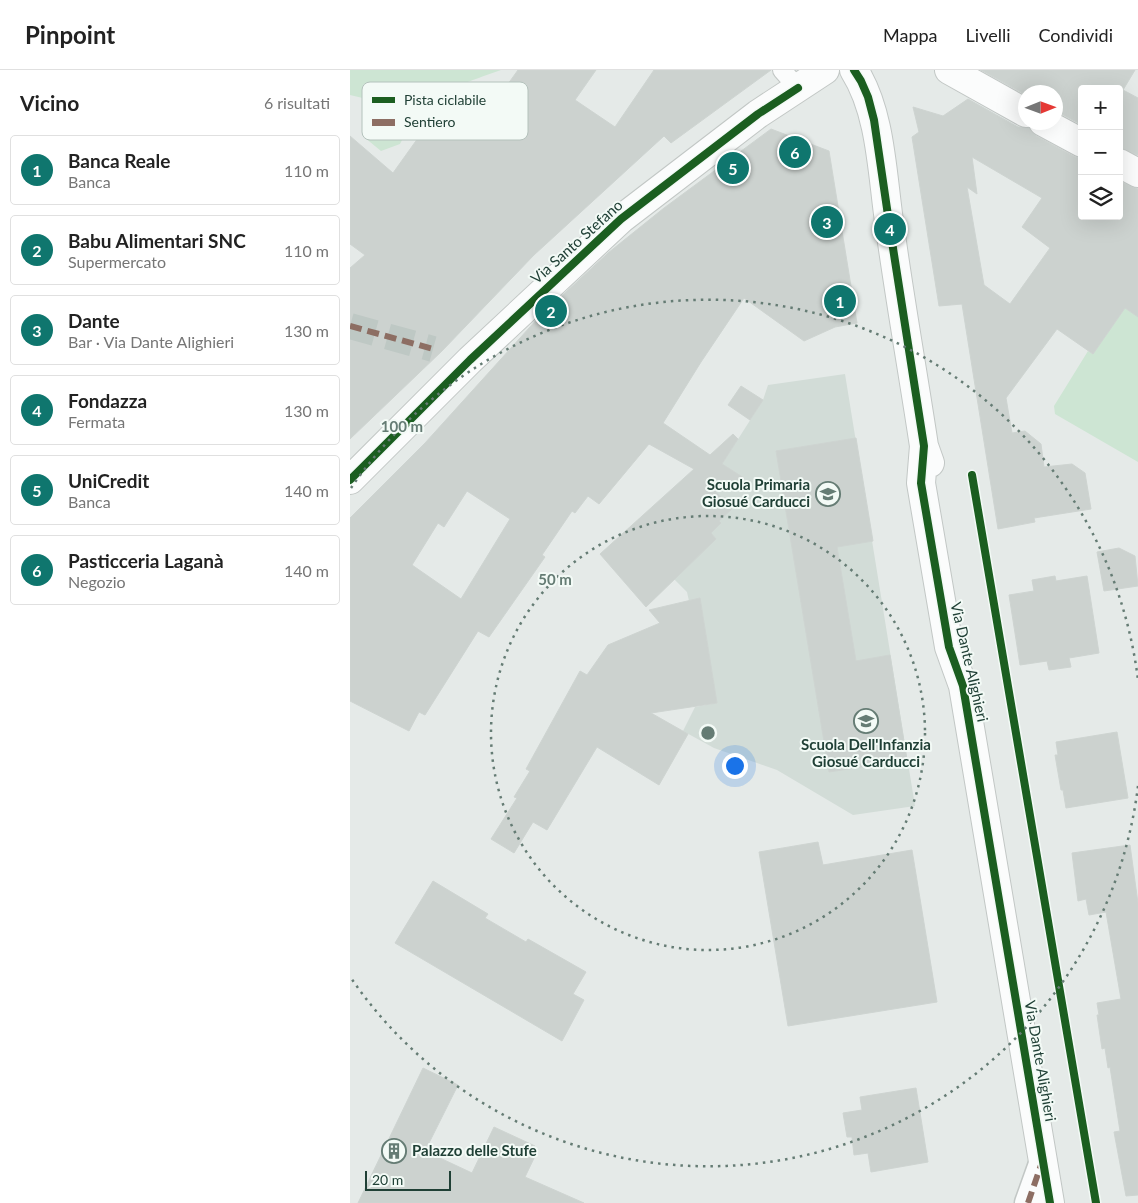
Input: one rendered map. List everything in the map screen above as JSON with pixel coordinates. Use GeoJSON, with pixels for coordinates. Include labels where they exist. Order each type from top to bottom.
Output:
{"type":"FeatureCollection","features":[{"type":"Feature","properties":{"kind":"street","name":"Via Santo Stefano"},"geometry":{"type":"LineString","coordinates":[[350,480],[470,360],[621,219],[758,114],[790,79],[825,70]]}},
{"type":"Feature","properties":{"kind":"street","name":"Via Dante Alighieri"},"geometry":{"type":"LineString","coordinates":[[854,70],[868,97],[874,120],[924,446],[937,481],[964,644],[963,686],[1050,1203]]}},
{"type":"Feature","properties":{"kind":"street"},"geometry":{"type":"LineString","coordinates":[[949,70],[1018,109]]}},
{"type":"Feature","properties":{"kind":"street"},"geometry":{"type":"LineString","coordinates":[[1058,130],[1078,141]]}},
{"type":"Feature","properties":{"kind":"street"},"geometry":{"type":"LineString","coordinates":[[1123,166],[1138,173]]}},
{"type":"Feature","properties":{"kind":"street"},"geometry":{"type":"LineString","coordinates":[[1028,1203],[1043,1161]]}},
{"type":"Feature","properties":{"kind":"shaded area"},"geometry":{"type":"Polygon","coordinates":[[[845,374],[915,806],[853,815],[777,770],[714,748],[683,731],[695,707],[717,703],[700,599],[689,601],[687,592],[674,579],[716,539],[711,533],[721,523],[719,521],[732,509],[707,482],[712,480],[763,400],[768,385],[845,374]]]}},
{"type":"Feature","properties":{"kind":"green space"},"geometry":{"type":"Polygon","coordinates":[[[350,70],[501,70],[469,82],[362,82],[362,98],[350,95],[350,70]]]}},
{"type":"Feature","properties":{"kind":"green space"},"geometry":{"type":"Polygon","coordinates":[[[368,140],[402,140],[400,144],[381,151],[368,140]]]}},
{"type":"Feature","properties":{"kind":"green space"},"geometry":{"type":"Polygon","coordinates":[[[1125,308],[1138,317],[1138,462],[1055,414],[1054,406],[1088,351],[1093,354],[1125,308]]]}},
{"type":"Feature","properties":{"kind":"building"},"geometry":{"type":"Polygon","coordinates":[[[518,70],[596,70],[575,100],[615,127],[654,70],[771,70],[671,143],[664,136],[534,255],[442,351],[350,439],[350,268],[365,255],[350,244],[350,136],[393,173],[417,140],[528,140],[528,82],[509,82],[518,70]]]}},
{"type":"Feature","properties":{"kind":"building"},"geometry":{"type":"Polygon","coordinates":[[[981,70],[1135,70],[1123,90],[1123,85],[1078,85],[1078,123],[1063,115],[1063,85],[1018,85],[1018,91],[981,70]]]}},
{"type":"Feature","properties":{"kind":"building"},"geometry":{"type":"Polygon","coordinates":[[[1123,90],[1138,98],[1138,155],[1123,149],[1123,90]]]}},
{"type":"Feature","properties":{"kind":"building"},"geometry":{"type":"Polygon","coordinates":[[[968,99],[1018,127],[1018,130],[1031,130],[1036,136],[1078,158],[1078,220],[1123,220],[1123,183],[1138,189],[1138,317],[1125,308],[1093,354],[1057,329],[1006,398],[1012,433],[1025,431],[1041,444],[1044,467],[1072,464],[1085,473],[1091,509],[1034,518],[1035,522],[998,529],[962,304],[939,306],[912,137],[919,132],[913,107],[943,116],[968,99]],[[972,157],[977,194],[967,187],[984,285],[1010,304],[1050,248],[1022,227],[1042,198],[972,157]]]}},
{"type":"Feature","properties":{"kind":"building"},"geometry":{"type":"Polygon","coordinates":[[[771,129],[829,151],[857,323],[835,327],[804,341],[744,298],[663,423],[710,455],[733,434],[738,439],[722,464],[744,478],[735,492],[712,480],[709,484],[732,509],[719,521],[721,523],[711,533],[716,539],[646,607],[600,554],[694,469],[649,444],[599,504],[588,496],[575,513],[572,511],[542,555],[545,557],[489,637],[478,631],[425,715],[419,712],[409,731],[350,701],[350,518],[425,443],[539,317],[608,253],[664,208],[771,129]],[[467,491],[444,527],[438,523],[412,565],[461,599],[510,519],[467,491]]]}},
{"type":"Feature","properties":{"kind":"building"},"geometry":{"type":"Polygon","coordinates":[[[741,386],[763,400],[750,420],[728,405],[741,386]]]}},
{"type":"Feature","properties":{"kind":"building"},"geometry":{"type":"Polygon","coordinates":[[[856,438],[873,541],[837,547],[856,661],[890,655],[907,760],[829,772],[776,451],[856,438]]]}},
{"type":"Feature","properties":{"kind":"building"},"geometry":{"type":"Polygon","coordinates":[[[1119,548],[1135,556],[1138,586],[1104,591],[1097,552],[1119,548]]]}},
{"type":"Feature","properties":{"kind":"building"},"geometry":{"type":"Polygon","coordinates":[[[1055,576],[1056,581],[1087,576],[1099,653],[1069,658],[1071,667],[1049,670],[1047,661],[1020,665],[1009,595],[1034,591],[1032,580],[1055,576]]]}},
{"type":"Feature","properties":{"kind":"building"},"geometry":{"type":"Polygon","coordinates":[[[700,598],[717,703],[651,713],[688,734],[659,785],[597,747],[547,830],[533,822],[514,853],[491,839],[517,798],[514,797],[530,771],[526,769],[580,671],[587,675],[608,645],[660,623],[649,610],[700,598]]]}},
{"type":"Feature","properties":{"kind":"building"},"geometry":{"type":"Polygon","coordinates":[[[1117,732],[1128,798],[1066,808],[1055,755],[1058,755],[1056,742],[1117,732]]]}},
{"type":"Feature","properties":{"kind":"building"},"geometry":{"type":"Polygon","coordinates":[[[818,842],[823,865],[912,850],[937,1002],[788,1026],[759,852],[818,842]]]}},
{"type":"Feature","properties":{"kind":"building"},"geometry":{"type":"Polygon","coordinates":[[[1130,845],[1138,903],[1138,1195],[1126,1196],[1114,1132],[1120,1131],[1110,1067],[1108,1068],[1105,1048],[1102,1049],[1097,1015],[1099,1015],[1097,1003],[1121,999],[1106,912],[1089,915],[1086,899],[1078,901],[1072,853],[1130,845]]]}},
{"type":"Feature","properties":{"kind":"building"},"geometry":{"type":"Polygon","coordinates":[[[433,881],[488,914],[485,918],[526,942],[528,939],[586,972],[573,994],[584,1000],[562,1041],[395,943],[433,881]]]}},
{"type":"Feature","properties":{"kind":"building"},"geometry":{"type":"Polygon","coordinates":[[[423,1068],[458,1085],[425,1151],[472,1173],[494,1127],[535,1146],[532,1152],[536,1154],[525,1177],[584,1203],[358,1203],[423,1068]]]}},
{"type":"Feature","properties":{"kind":"building"},"geometry":{"type":"Polygon","coordinates":[[[916,1088],[928,1162],[871,1172],[868,1153],[854,1155],[852,1137],[847,1137],[843,1113],[862,1110],[860,1097],[916,1088]]]}},
{"type":"Feature","properties":{"kind":"tunnel"},"geometry":{"type":"LineString","coordinates":[[350,326],[433,349]]}},
{"type":"Feature","properties":{"kind":"marked path"},"geometry":{"type":"LineString","coordinates":[[350,326],[433,349]]}},
{"type":"Feature","properties":{"kind":"marked path"},"geometry":{"type":"LineString","coordinates":[[1028,1203],[1041,1165]]}},
{"type":"Feature","properties":{"kind":"cycle path"},"geometry":{"type":"LineString","coordinates":[[854,70],[868,97],[874,120],[924,446],[921,483],[949,647],[963,686],[1050,1203]]}},
{"type":"Feature","properties":{"kind":"cycle path"},"geometry":{"type":"LineString","coordinates":[[350,480],[470,360],[621,219],[758,114],[798,88]]}},
{"type":"Feature","properties":{"kind":"cycle path"},"geometry":{"type":"LineString","coordinates":[[972,475],[1096,1203]]}},
{"type":"Feature","properties":{"kind":"place","name":"Pasticceria Laganà"},"geometry":{"type":"Point","coordinates":[795,152]}},
{"type":"Feature","properties":{"kind":"place","name":"UniCredit"},"geometry":{"type":"Point","coordinates":[733,168]}},
{"type":"Feature","properties":{"kind":"place","name":"Dante"},"geometry":{"type":"Point","coordinates":[827,222]}},
{"type":"Feature","properties":{"kind":"place","name":"Fondazza"},"geometry":{"type":"Point","coordinates":[890,229]}},
{"type":"Feature","properties":{"kind":"place","name":"Banca Reale"},"geometry":{"type":"Point","coordinates":[840,301]}},
{"type":"Feature","properties":{"kind":"place","name":"Babu Alimentari SNC"},"geometry":{"type":"Point","coordinates":[551,311]}},
{"type":"Feature","properties":{"kind":"place","name":"Scuola Primaria Giosué Carducci"},"geometry":{"type":"Point","coordinates":[828,494]}},
{"type":"Feature","properties":{"kind":"place","name":"Scuola Dell'Infanzia Giosué Carducci"},"geometry":{"type":"Point","coordinates":[866,721]}},
{"type":"Feature","properties":{"kind":"place","name":"Palazzo delle Stufe"},"geometry":{"type":"Point","coordinates":[394,1151]}}]}
